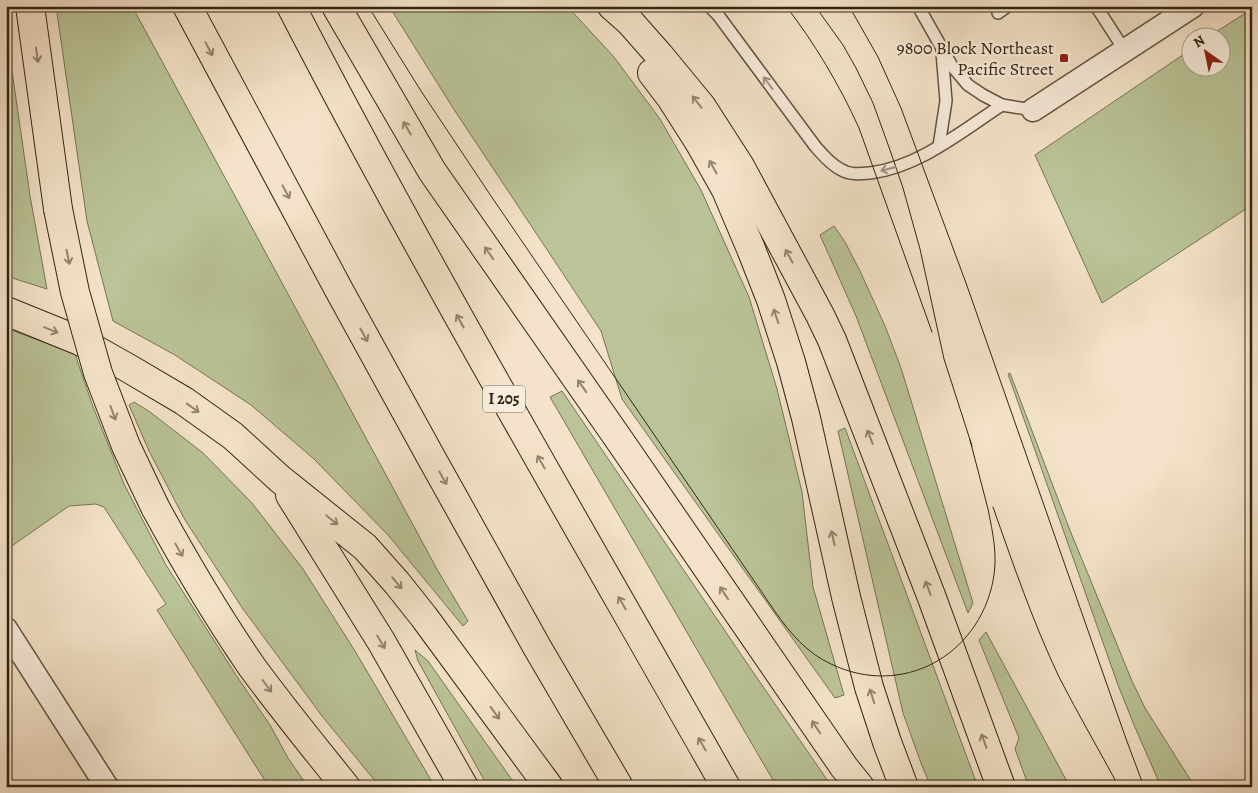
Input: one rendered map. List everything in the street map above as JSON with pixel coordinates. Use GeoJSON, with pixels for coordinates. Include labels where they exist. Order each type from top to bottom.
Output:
{"type":"FeatureCollection","features":[{"type":"Feature","properties":{"kind":"highway"},"geometry":{"type":"LineString","coordinates":[[30,6],[58,209],[75,292],[98,373],[126,446],[156,508],[196,580],[244,654],[294,722],[346,787]]}},
{"type":"Feature","properties":{"kind":"highway"},"geometry":{"type":"LineString","coordinates":[[187,6],[330,273],[537,647],[619,787]]}},
{"type":"Feature","properties":{"kind":"highway","name":"I 205"},"geometry":{"type":"LineString","coordinates":[[291,6],[491,376],[726,787]]}},
{"type":"Feature","properties":{"kind":"highway"},"geometry":{"type":"LineString","coordinates":[[336,6],[432,171],[844,767],[860,787]]}},
{"type":"Feature","properties":{"kind":"highway"},"geometry":{"type":"LineString","coordinates":[[601,6],[670,98],[699,142],[726,190],[751,249],[792,362],[869,687],[904,787]]}},
{"type":"Feature","properties":{"kind":"highway"},"geometry":{"type":"LineString","coordinates":[[612,6],[630,22],[702,107],[740,166],[820,315],[832,340],[921,570],[1000,787]]}},
{"type":"Feature","properties":{"kind":"highway"},"geometry":{"type":"LineString","coordinates":[[6,311],[80,341],[176,397],[233,436],[280,479],[365,547],[424,617],[549,787]]}},
{"type":"Feature","properties":{"kind":"highway"},"geometry":{"type":"LineString","coordinates":[[280,479],[381,641],[464,787]]}},
{"type":"Feature","properties":{"kind":"street"},"geometry":{"type":"LineString","coordinates":[[1033,110],[1193,6]]}},
{"type":"Feature","properties":{"kind":"street"},"geometry":{"type":"LineString","coordinates":[[6,629],[108,787]]}},
{"type":"Feature","properties":{"kind":"lane"},"geometry":{"type":"LineString","coordinates":[[709,6],[718,15],[814,146],[840,170],[855,175],[900,166],[920,158],[1002,105]]}},
{"type":"Feature","properties":{"kind":"lane"},"geometry":{"type":"LineString","coordinates":[[918,6],[952,66],[968,85],[1002,105],[1033,110]]}},
{"type":"Feature","properties":{"kind":"lane"},"geometry":{"type":"LineString","coordinates":[[998,14],[1008,6]]}},
{"type":"Feature","properties":{"kind":"lane"},"geometry":{"type":"LineString","coordinates":[[1096,6],[1125,51]]}},
{"type":"Feature","properties":{"kind":"lane"},"geometry":{"type":"LineString","coordinates":[[939,146],[946,101],[941,47]]}},
{"type":"Feature","properties":{"kind":"green space"},"geometry":{"type":"Polygon","coordinates":[[[56,6],[132,6],[438,571],[468,621],[463,626],[388,535],[314,459],[251,405],[175,355],[113,321],[87,221],[56,6]]]}},
{"type":"Feature","properties":{"kind":"green space"},"geometry":{"type":"Polygon","coordinates":[[[389,6],[567,6],[614,57],[660,119],[701,190],[749,297],[777,389],[802,492],[813,587],[844,695],[835,698],[622,399],[601,331],[453,108],[389,6]]]}},
{"type":"Feature","properties":{"kind":"green space"},"geometry":{"type":"Polygon","coordinates":[[[1252,9],[1252,205],[1102,303],[1035,155],[1180,57],[1180,78],[1230,78],[1230,28],[1222,28],[1252,9]]]}},
{"type":"Feature","properties":{"kind":"green space"},"geometry":{"type":"Polygon","coordinates":[[[6,29],[30,196],[47,289],[6,276],[6,29]]]}},
{"type":"Feature","properties":{"kind":"green space"},"geometry":{"type":"Polygon","coordinates":[[[834,226],[845,242],[860,271],[885,326],[901,368],[973,603],[968,613],[856,316],[820,235],[834,226]]]}},
{"type":"Feature","properties":{"kind":"green space"},"geometry":{"type":"Polygon","coordinates":[[[6,328],[75,354],[92,404],[124,484],[166,565],[308,787],[269,787],[157,610],[166,604],[104,507],[96,504],[69,506],[6,550],[6,328]]]}},
{"type":"Feature","properties":{"kind":"green space"},"geometry":{"type":"Polygon","coordinates":[[[1010,373],[1069,528],[1132,681],[1145,708],[1195,787],[1162,787],[1159,782],[1118,685],[1008,374],[1010,373]]]}},
{"type":"Feature","properties":{"kind":"green space"},"geometry":{"type":"Polygon","coordinates":[[[562,391],[832,787],[777,787],[550,397],[562,391]]]}},
{"type":"Feature","properties":{"kind":"green space"},"geometry":{"type":"Polygon","coordinates":[[[134,402],[203,453],[252,503],[303,569],[355,651],[435,787],[380,787],[322,716],[243,609],[185,520],[149,451],[129,405],[134,402]]]}},
{"type":"Feature","properties":{"kind":"green space"},"geometry":{"type":"Polygon","coordinates":[[[845,428],[978,787],[931,787],[921,763],[903,713],[838,431],[845,428]]]}},
{"type":"Feature","properties":{"kind":"green space"},"geometry":{"type":"Polygon","coordinates":[[[986,632],[1070,787],[1029,787],[1015,749],[1019,738],[979,640],[986,632]]]}},
{"type":"Feature","properties":{"kind":"green space"},"geometry":{"type":"Polygon","coordinates":[[[415,650],[428,661],[517,787],[488,787],[418,661],[415,650]]]}},
{"type":"Feature","properties":{"kind":"tram line"},"geometry":{"type":"LineString","coordinates":[[368,6],[421,91],[491,196],[776,613],[807,649],[822,660],[858,673],[884,676],[910,672],[933,663],[954,649],[971,630],[985,607],[993,581],[995,554],[988,509],[970,440]]}},
{"type":"Feature","properties":{"kind":"tram line"},"geometry":{"type":"LineString","coordinates":[[786,6],[826,65],[859,128],[932,332]]}},
{"type":"Feature","properties":{"kind":"tram line"},"geometry":{"type":"LineString","coordinates":[[815,6],[843,45],[856,68],[873,103],[890,150],[920,249],[944,359],[972,446]]}},
{"type":"Feature","properties":{"kind":"tram line"},"geometry":{"type":"LineString","coordinates":[[849,6],[878,57],[901,108],[966,283],[1144,787]]}},
{"type":"Feature","properties":{"kind":"tram line"},"geometry":{"type":"LineString","coordinates":[[993,507],[1024,593],[1059,677],[1119,787]]}},
{"type":"Feature","properties":{"kind":"place","name":"9800 Block Northeast Pacific Street"},"geometry":{"type":"Point","coordinates":[1064,58]}}]}
